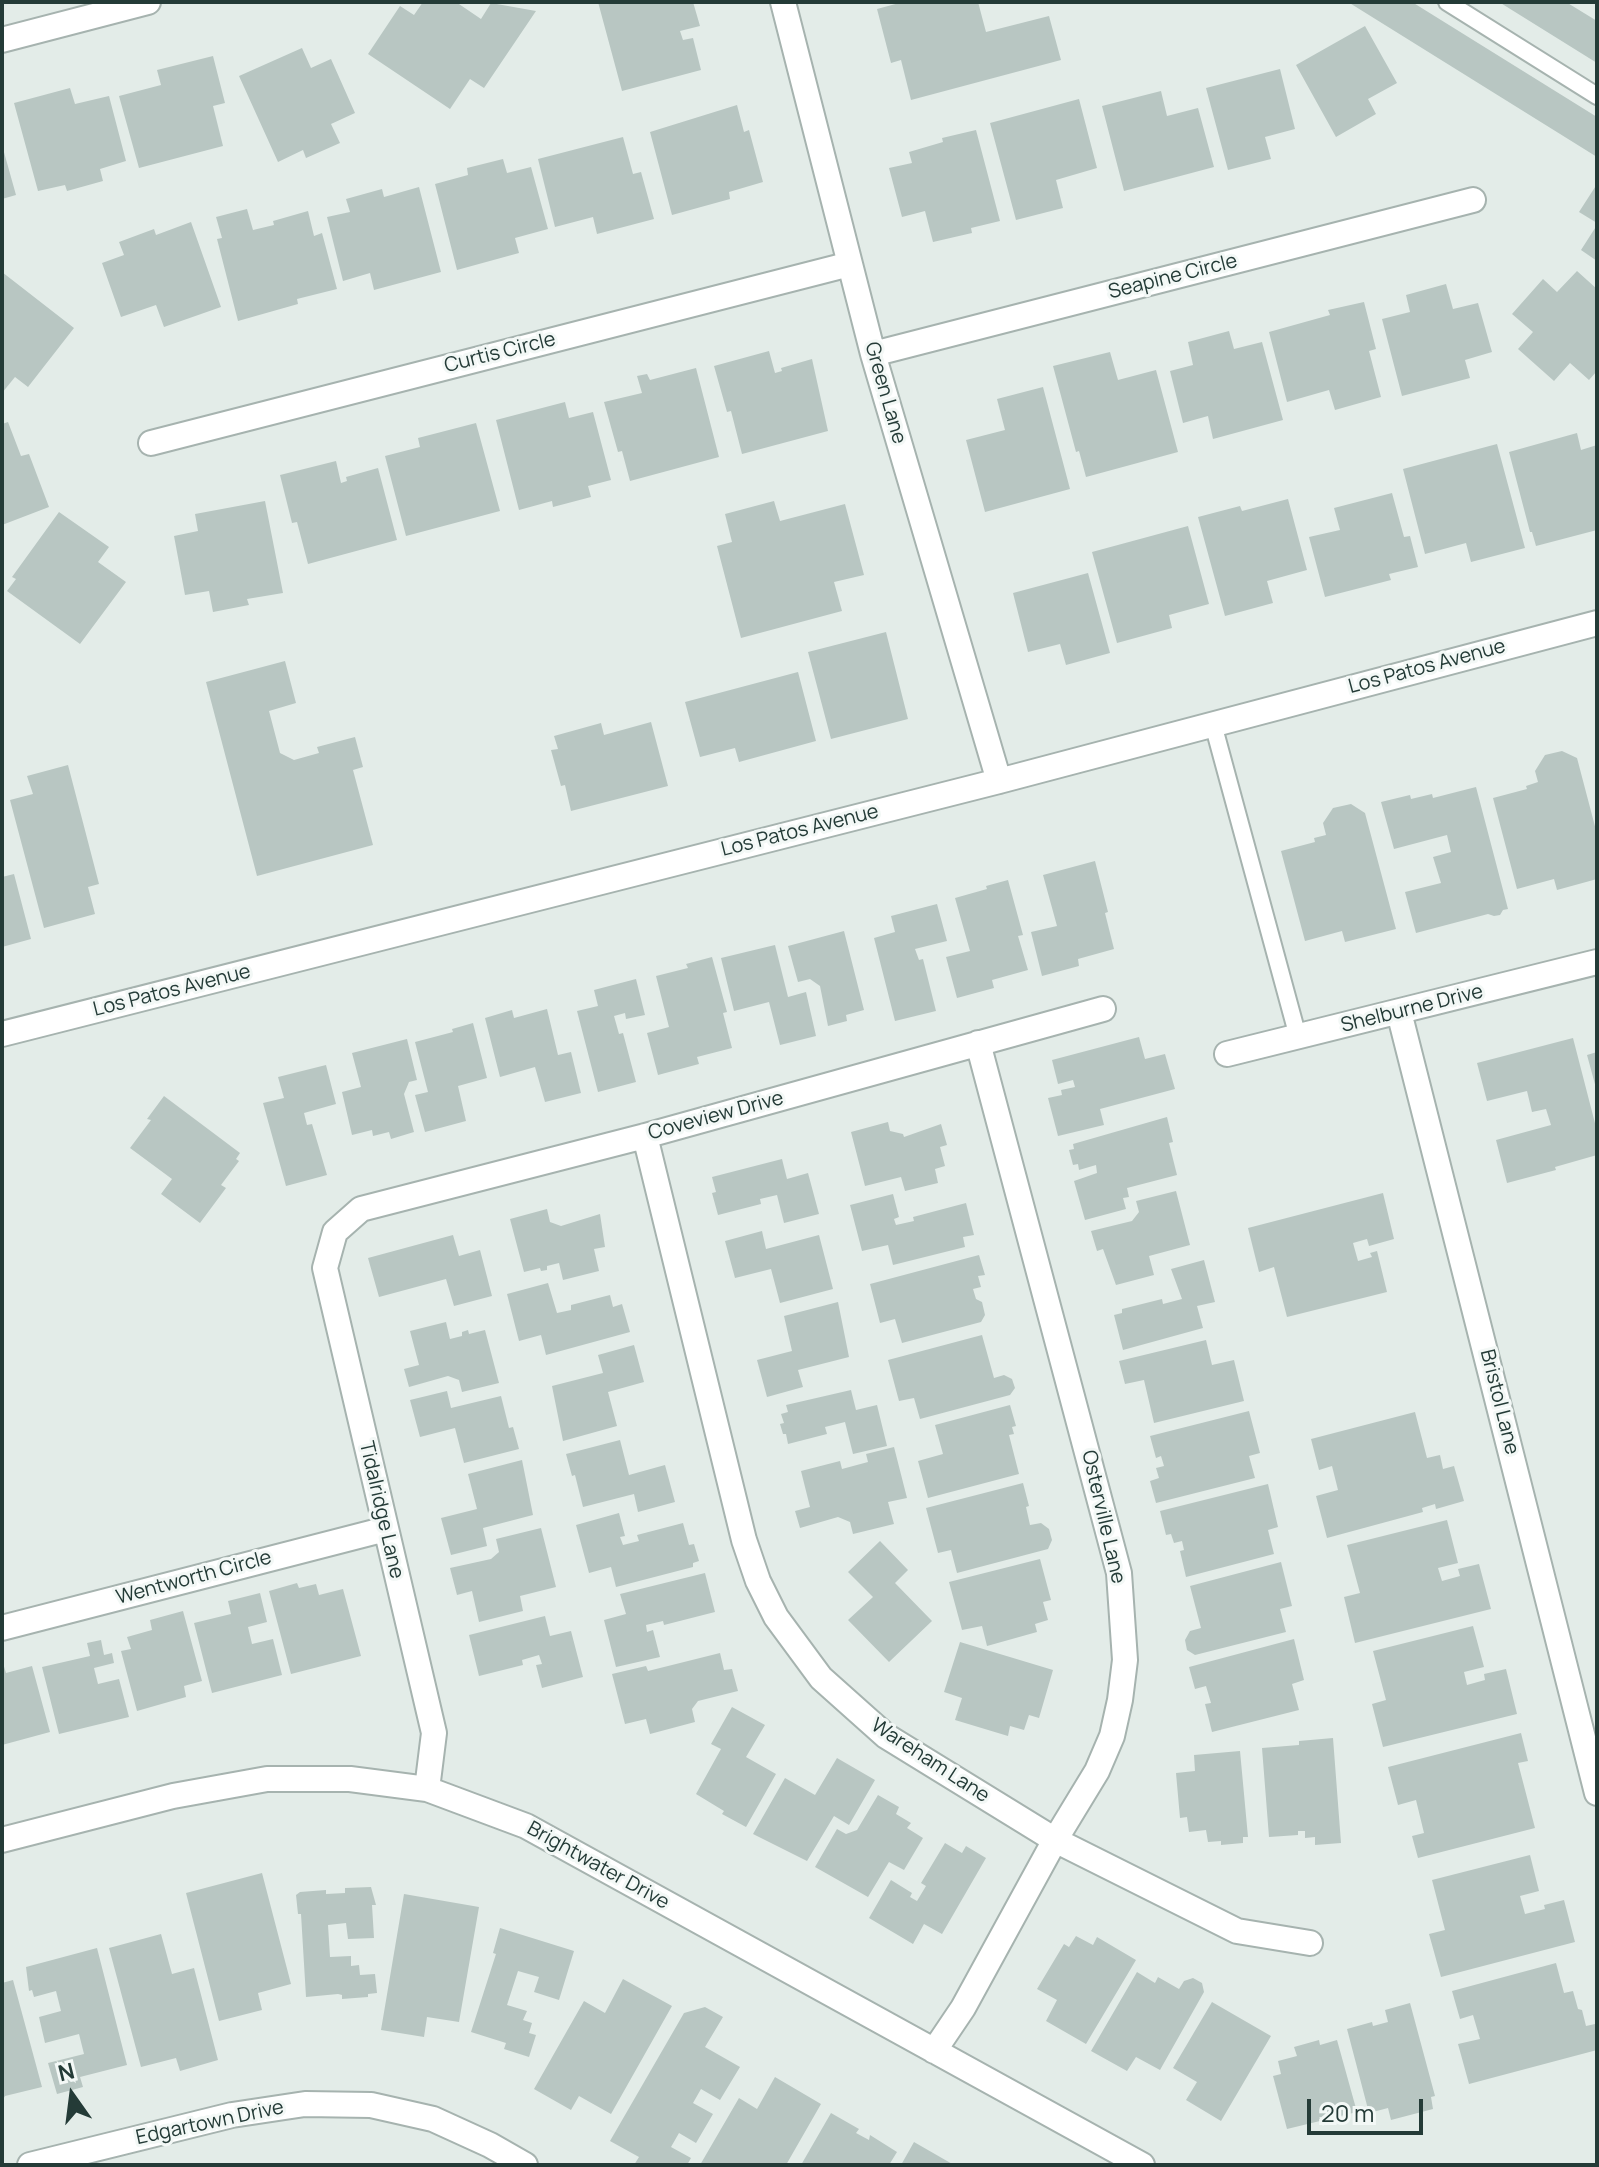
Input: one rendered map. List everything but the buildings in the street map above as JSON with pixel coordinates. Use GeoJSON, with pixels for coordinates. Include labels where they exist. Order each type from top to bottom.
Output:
{"type":"FeatureCollection","features":[{"type":"Feature","properties":{"kind":"street"},"geometry":{"type":"LineString","coordinates":[[2,40],[148,2]]}},
{"type":"Feature","properties":{"kind":"street","name":"Green Lane"},"geometry":{"type":"LineString","coordinates":[[783,2],[873,354],[999,781]]}},
{"type":"Feature","properties":{"kind":"street","name":"Seapine Circle"},"geometry":{"type":"LineString","coordinates":[[873,354],[1473,200]]}},
{"type":"Feature","properties":{"kind":"street","name":"Curtis Circle"},"geometry":{"type":"LineString","coordinates":[[151,443],[850,264]]}},
{"type":"Feature","properties":{"kind":"street","name":"Los Patos Avenue"},"geometry":{"type":"LineString","coordinates":[[2,1034],[999,781],[1597,623]]}},
{"type":"Feature","properties":{"kind":"street","name":"Shelburne Drive"},"geometry":{"type":"LineString","coordinates":[[1227,1054],[1597,962]]}},
{"type":"Feature","properties":{"kind":"street","name":"Coveview Drive"},"geometry":{"type":"LineString","coordinates":[[335,1232],[361,1209],[645,1136],[1103,1009]]}},
{"type":"Feature","properties":{"kind":"street","name":"Bristol Lane"},"geometry":{"type":"LineString","coordinates":[[1399,1012],[1597,1793]]}},
{"type":"Feature","properties":{"kind":"street","name":"Osterville Lane"},"geometry":{"type":"LineString","coordinates":[[934,2051],[963,2008],[1055,1840],[1097,1771],[1112,1736],[1125,1660],[1119,1573],[978,1043]]}},
{"type":"Feature","properties":{"kind":"street","name":"Wareham Lane"},"geometry":{"type":"LineString","coordinates":[[645,1136],[744,1540],[758,1581],[776,1617],[821,1678],[886,1736],[1055,1840],[1237,1931],[1310,1943]]}},
{"type":"Feature","properties":{"kind":"street","name":"Tidalridge Lane"},"geometry":{"type":"LineString","coordinates":[[335,1232],[325,1268],[434,1733],[427,1789]]}},
{"type":"Feature","properties":{"kind":"street","name":"Wentworth Circle"},"geometry":{"type":"LineString","coordinates":[[2,1628],[386,1529]]}},
{"type":"Feature","properties":{"kind":"street","name":"Brightwater Drive"},"geometry":{"type":"LineString","coordinates":[[2,1840],[173,1796],[267,1779],[350,1779],[427,1789],[526,1826],[1142,2165]]}},
{"type":"Feature","properties":{"kind":"street","name":"Edgartown Drive"},"geometry":{"type":"LineString","coordinates":[[30,2165],[232,2115],[305,2104],[371,2105],[433,2119],[525,2165]]}},
{"type":"Feature","properties":{"kind":"lane"},"geometry":{"type":"LineString","coordinates":[[1447,2],[1597,96]]}},
{"type":"Feature","properties":{"kind":"lane"},"geometry":{"type":"LineString","coordinates":[[1213,724],[1298,1037]]}}]}
